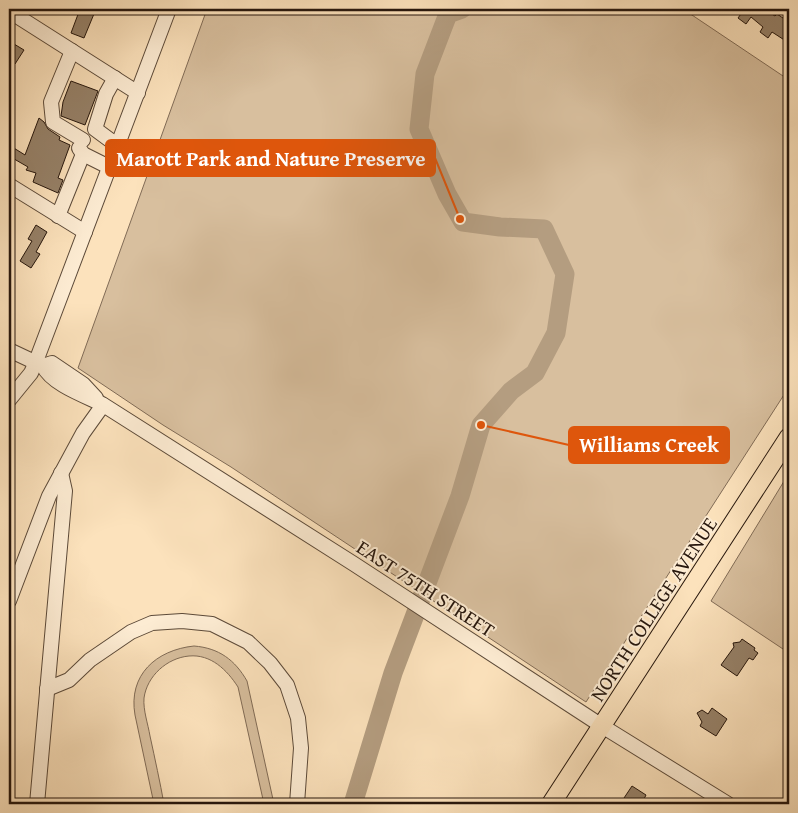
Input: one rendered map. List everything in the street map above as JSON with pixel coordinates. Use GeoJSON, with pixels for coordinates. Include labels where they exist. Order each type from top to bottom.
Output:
{"type":"FeatureCollection","features":[{"type":"Feature","properties":{"kind":"main road","name":"NORTH COLLEGE AVENUE"},"geometry":{"type":"LineString","coordinates":[[551,804],[789,437]]}},
{"type":"Feature","properties":{"kind":"street"},"geometry":{"type":"LineString","coordinates":[[9,400],[31,372],[39,365],[85,232],[169,9]]}},
{"type":"Feature","properties":{"kind":"street"},"geometry":{"type":"LineString","coordinates":[[9,11],[138,93]]}},
{"type":"Feature","properties":{"kind":"street"},"geometry":{"type":"LineString","coordinates":[[72,51],[51,102],[52,122],[110,167]]}},
{"type":"Feature","properties":{"kind":"street"},"geometry":{"type":"LineString","coordinates":[[58,216],[83,147],[95,129],[106,94],[115,78]]}},
{"type":"Feature","properties":{"kind":"street"},"geometry":{"type":"LineString","coordinates":[[95,129],[118,146]]}},
{"type":"Feature","properties":{"kind":"street"},"geometry":{"type":"LineString","coordinates":[[9,185],[85,232]]}},
{"type":"Feature","properties":{"kind":"street","name":"EAST 75TH STREET"},"geometry":{"type":"LineString","coordinates":[[9,350],[39,365],[47,375],[78,393],[103,404],[723,803]]}},
{"type":"Feature","properties":{"kind":"street"},"geometry":{"type":"LineString","coordinates":[[9,601],[45,504],[83,433],[103,404]]}},
{"type":"Feature","properties":{"kind":"street"},"geometry":{"type":"LineString","coordinates":[[37,804],[65,491],[61,473]]}},
{"type":"Feature","properties":{"kind":"street"},"geometry":{"type":"LineString","coordinates":[[47,689],[69,680],[90,660],[131,632],[152,623],[182,621],[212,624],[248,642],[270,663],[287,684],[298,718],[301,748],[298,804]]}},
{"type":"Feature","properties":{"kind":"shaded area"},"geometry":{"type":"Polygon","coordinates":[[[207,9],[683,9],[789,80],[789,387],[586,702],[78,368],[207,9]]]}},
{"type":"Feature","properties":{"kind":"shaded area"},"geometry":{"type":"Polygon","coordinates":[[[789,473],[789,653],[711,601],[789,473]]]}},
{"type":"Feature","properties":{"kind":"shaded area"},"geometry":{"type":"Polygon","coordinates":[[[194,646],[219,652],[232,661],[247,681],[274,804],[264,804],[238,687],[218,664],[197,656],[189,656],[173,660],[159,669],[149,682],[144,698],[145,712],[164,804],[154,804],[135,715],[134,701],[136,688],[148,667],[157,659],[180,648],[194,646]]]}},
{"type":"Feature","properties":{"kind":"building"},"geometry":{"type":"Polygon","coordinates":[[[80,9],[96,9],[84,38],[71,33],[80,9]]]}},
{"type":"Feature","properties":{"kind":"building"},"geometry":{"type":"Polygon","coordinates":[[[740,9],[764,9],[775,16],[777,14],[789,22],[789,43],[772,32],[768,38],[760,32],[763,27],[751,17],[746,24],[738,18],[743,11],[740,9]]]}},
{"type":"Feature","properties":{"kind":"building"},"geometry":{"type":"Polygon","coordinates":[[[9,41],[24,50],[15,64],[9,60],[9,41]]]}},
{"type":"Feature","properties":{"kind":"building"},"geometry":{"type":"Polygon","coordinates":[[[71,81],[98,91],[85,125],[61,116],[63,102],[71,81]]]}},
{"type":"Feature","properties":{"kind":"building"},"geometry":{"type":"Polygon","coordinates":[[[39,118],[48,129],[60,137],[59,140],[70,145],[58,178],[63,180],[58,193],[33,182],[36,173],[26,170],[28,167],[9,156],[9,145],[25,155],[39,118]]]}},
{"type":"Feature","properties":{"kind":"building"},"geometry":{"type":"Polygon","coordinates":[[[36,225],[47,232],[36,252],[40,254],[31,268],[20,261],[32,241],[28,239],[36,225]]]}},
{"type":"Feature","properties":{"kind":"building"},"geometry":{"type":"Polygon","coordinates":[[[742,639],[755,648],[754,650],[758,653],[753,660],[749,658],[737,676],[721,665],[734,647],[733,643],[740,642],[742,639]]]}},
{"type":"Feature","properties":{"kind":"building"},"geometry":{"type":"Polygon","coordinates":[[[712,708],[727,719],[716,736],[700,726],[702,722],[697,713],[702,710],[708,714],[712,708]]]}},
{"type":"Feature","properties":{"kind":"building"},"geometry":{"type":"Polygon","coordinates":[[[632,786],[646,795],[644,799],[653,804],[620,804],[632,786]]]}},
{"type":"Feature","properties":{"kind":"waterway"},"geometry":{"type":"LineString","coordinates":[[353,804],[393,673],[460,496],[481,425],[511,391],[535,373],[556,333],[565,274],[544,229],[500,227],[463,222],[447,194],[419,129],[425,74],[448,14],[462,9]]}},
{"type":"Feature","properties":{"kind":"place","name":"Marott Park and Nature Preserve"},"geometry":{"type":"Point","coordinates":[460,219]}},
{"type":"Feature","properties":{"kind":"place","name":"Williams Creek"},"geometry":{"type":"Point","coordinates":[481,425]}}]}
